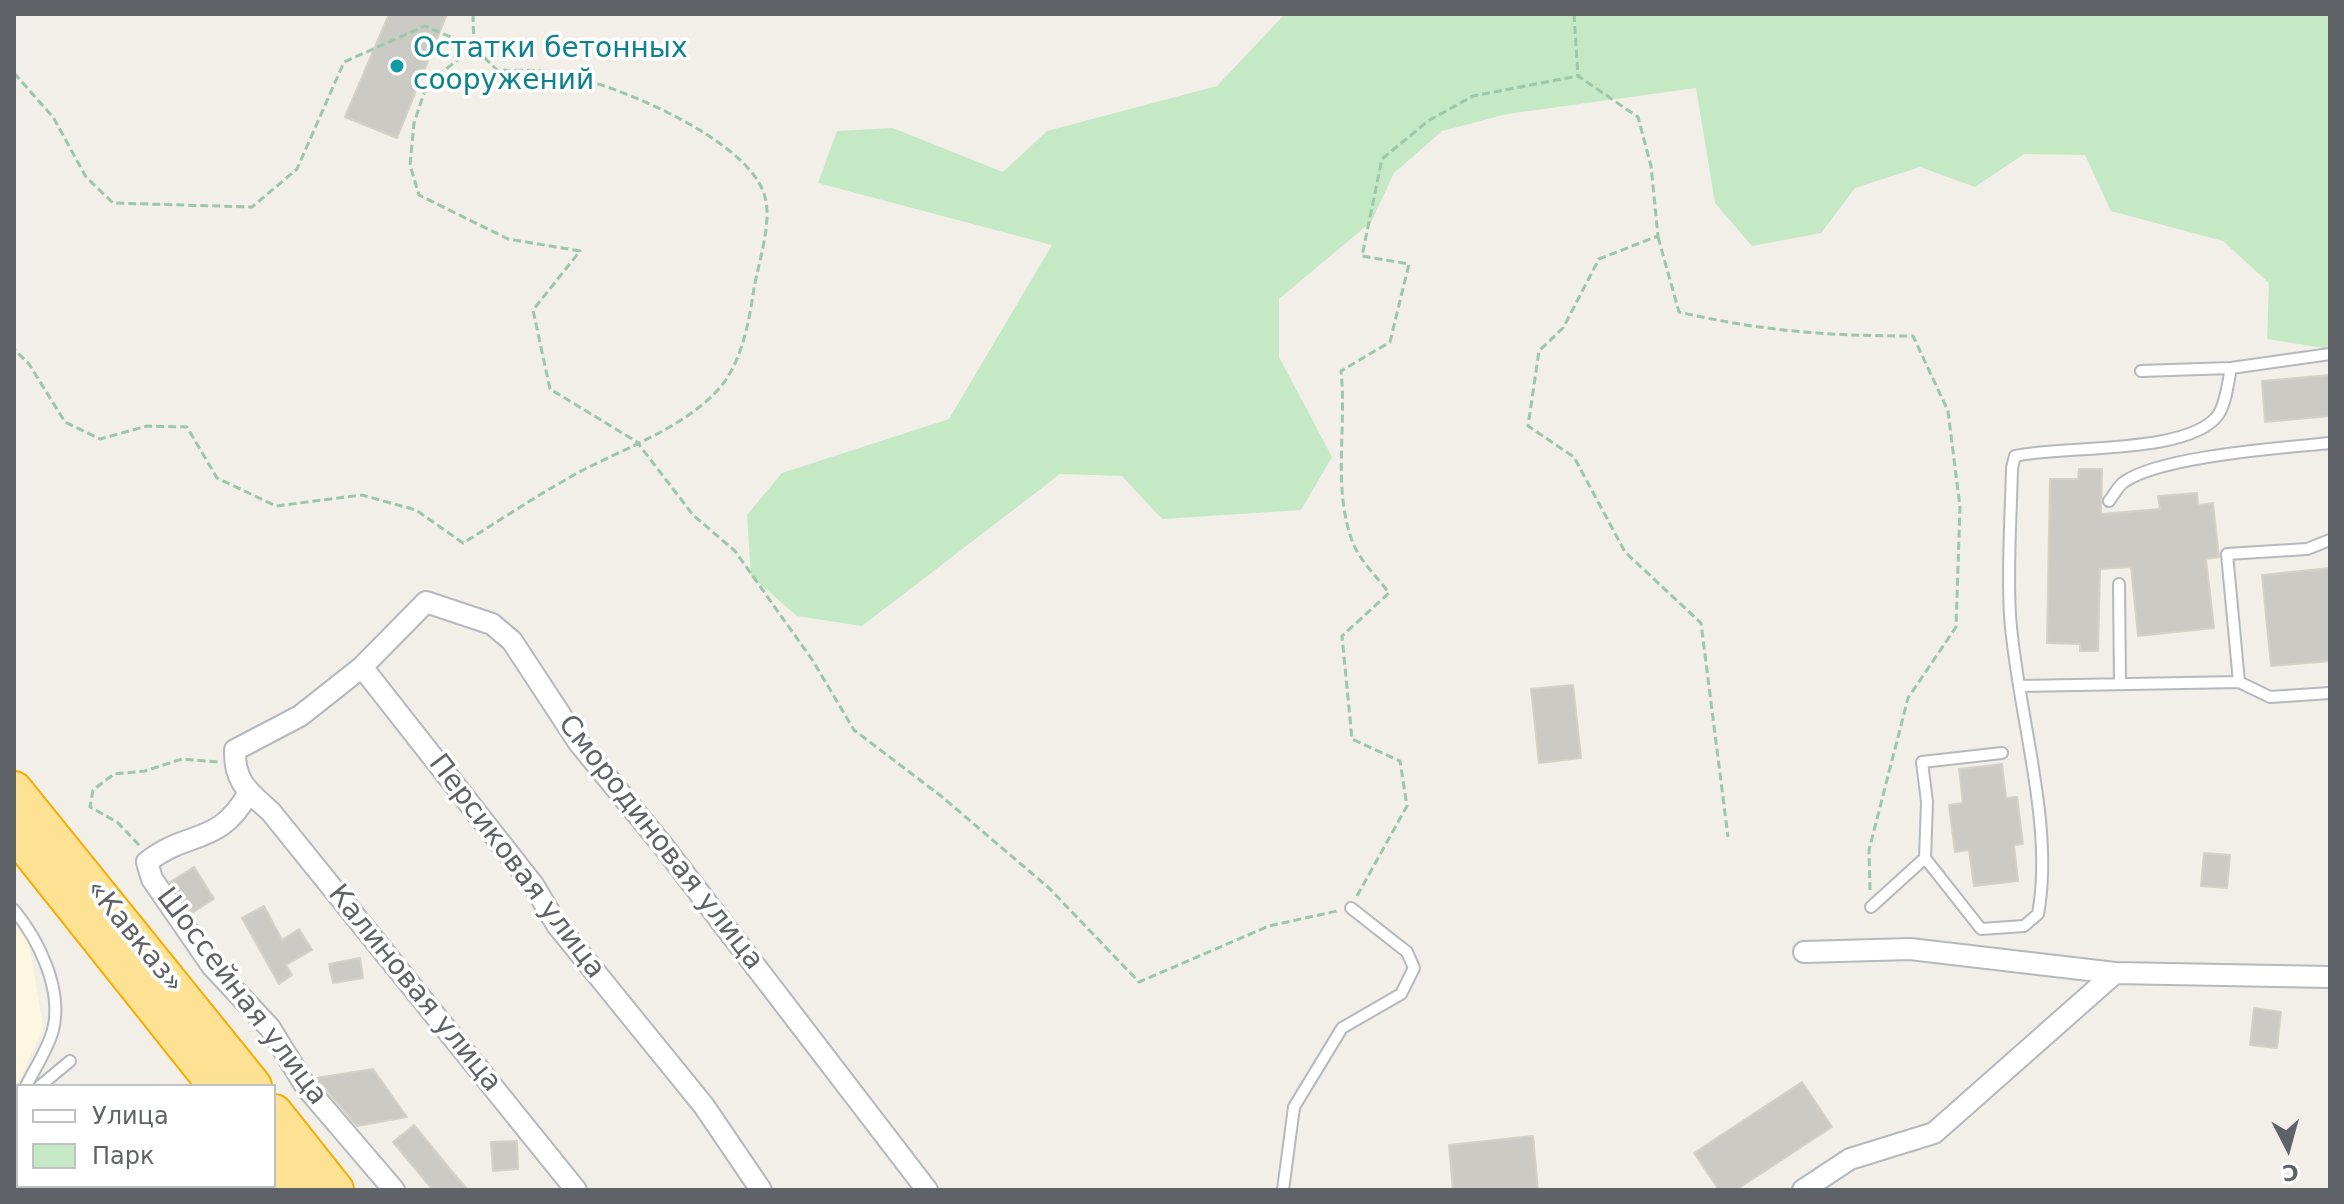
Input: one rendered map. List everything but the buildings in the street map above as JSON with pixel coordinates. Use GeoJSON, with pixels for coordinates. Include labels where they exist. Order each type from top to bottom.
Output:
{"type":"FeatureCollection","features":[{"type":"Feature","properties":{"kind":"highway","name":"«Кавказ»"},"geometry":{"type":"LineString","coordinates":[[14,790],[251,1084]]}},
{"type":"Feature","properties":{"kind":"highway","name":"«Кавказ»"},"geometry":{"type":"LineString","coordinates":[[14,831],[215,1084]]}},
{"type":"Feature","properties":{"kind":"highway"},"geometry":{"type":"LineString","coordinates":[[276,1116],[335,1190]]}},
{"type":"Feature","properties":{"kind":"highway"},"geometry":{"type":"LineString","coordinates":[[276,1162],[298,1190]]}},
{"type":"Feature","properties":{"kind":"street","name":"Смородиновая улица"},"geometry":{"type":"LineString","coordinates":[[362,667],[426,602],[458,610],[492,624],[512,641],[579,743],[693,884],[927,1190]]}},
{"type":"Feature","properties":{"kind":"street"},"geometry":{"type":"LineString","coordinates":[[234,757],[300,716],[362,667]]}},
{"type":"Feature","properties":{"kind":"street","name":"Персиковая улица"},"geometry":{"type":"LineString","coordinates":[[362,667],[534,886],[557,925],[704,1106],[761,1190]]}},
{"type":"Feature","properties":{"kind":"street","name":"Калиновая улица"},"geometry":{"type":"LineString","coordinates":[[234,757],[234,772],[249,792],[271,812],[576,1190]]}},
{"type":"Feature","properties":{"kind":"street","name":"Шоссейная улица"},"geometry":{"type":"LineString","coordinates":[[249,792],[236,816],[213,832],[163,850],[147,862],[152,879],[212,966],[270,1028],[306,1087],[394,1190]]}},
{"type":"Feature","properties":{"kind":"street"},"geometry":{"type":"LineString","coordinates":[[1804,952],[1910,949],[2115,973],[2330,977]]}},
{"type":"Feature","properties":{"kind":"street"},"geometry":{"type":"LineString","coordinates":[[1804,1189],[1850,1159],[1934,1133],[2115,973]]}},
{"type":"Feature","properties":{"kind":"lane"},"geometry":{"type":"LineString","coordinates":[[2141,371],[2231,368],[2330,354]]}},
{"type":"Feature","properties":{"kind":"lane"},"geometry":{"type":"LineString","coordinates":[[2002,753],[1922,762],[1927,802],[1925,858],[1981,929],[2024,926],[2038,914],[2043,888],[2021,686],[2010,616],[2012,468],[2015,456],[2125,447],[2191,433],[2208,425],[2220,413],[2231,368]]}},
{"type":"Feature","properties":{"kind":"lane"},"geometry":{"type":"LineString","coordinates":[[2109,501],[2121,484],[2134,476],[2200,459],[2330,443]]}},
{"type":"Feature","properties":{"kind":"lane"},"geometry":{"type":"LineString","coordinates":[[2239,682],[2227,554],[2307,549],[2330,540]]}},
{"type":"Feature","properties":{"kind":"lane"},"geometry":{"type":"LineString","coordinates":[[2119,584],[2120,684]]}},
{"type":"Feature","properties":{"kind":"lane"},"geometry":{"type":"LineString","coordinates":[[2021,686],[2239,682],[2270,697],[2330,693]]}},
{"type":"Feature","properties":{"kind":"lane"},"geometry":{"type":"LineString","coordinates":[[1871,907],[1925,858]]}},
{"type":"Feature","properties":{"kind":"lane"},"geometry":{"type":"LineString","coordinates":[[1283,1190],[1294,1107],[1342,1028],[1401,994],[1414,968],[1407,952],[1351,908]]}},
{"type":"Feature","properties":{"kind":"lane"},"geometry":{"type":"LineString","coordinates":[[14,910],[25,923],[55,989],[53,1030],[27,1084]]}},
{"type":"Feature","properties":{"kind":"lane"},"geometry":{"type":"LineString","coordinates":[[42,1084],[70,1061]]}},
{"type":"Feature","properties":{"kind":"path"},"geometry":{"type":"LineString","coordinates":[[473,14],[474,47]]}},
{"type":"Feature","properties":{"kind":"path"},"geometry":{"type":"LineString","coordinates":[[1574,14],[1578,76]]}},
{"type":"Feature","properties":{"kind":"path"},"geometry":{"type":"LineString","coordinates":[[14,73],[53,117],[86,177],[113,203],[252,207],[297,169],[344,62],[425,26],[474,47],[497,70],[557,72],[617,90],[734,153],[758,178],[766,200],[764,231],[739,354],[715,393],[674,423],[578,473],[463,543],[416,510],[362,495],[276,506],[217,478],[187,427],[147,426],[100,439],[65,422],[29,364],[14,349]]}},
{"type":"Feature","properties":{"kind":"path"},"geometry":{"type":"LineString","coordinates":[[474,47],[427,84],[414,123],[410,165],[419,195],[508,239],[580,251],[533,310],[550,389],[637,442],[693,515],[735,551],[813,661],[854,730],[941,796],[1049,888],[1139,982],[1269,926],[1351,908],[1407,806],[1400,761],[1352,739],[1342,636],[1389,593],[1353,544],[1341,480],[1345,411],[1341,371],[1390,342],[1409,264],[1362,256],[1382,159],[1428,121],[1473,96],[1578,76],[1638,117],[1651,166],[1658,236],[1679,312],[1764,330],[1824,336],[1913,336],[1948,411],[1960,507],[1956,627],[1908,698],[1869,850],[1871,907]]}},
{"type":"Feature","properties":{"kind":"path"},"geometry":{"type":"LineString","coordinates":[[1658,236],[1599,259],[1563,328],[1539,351],[1528,426],[1574,457],[1625,552],[1701,623],[1728,837]]}},
{"type":"Feature","properties":{"kind":"path"},"geometry":{"type":"LineString","coordinates":[[147,862],[138,844],[117,822],[90,807],[93,790],[114,774],[145,771],[182,759],[234,757]]}},
{"type":"Feature","properties":{"kind":"shaded area"},"geometry":{"type":"Polygon","coordinates":[[[14,910],[26,924],[43,1028],[14,1092],[14,910]]]}},
{"type":"Feature","properties":{"kind":"green space"},"geometry":{"type":"Polygon","coordinates":[[[1285,14],[2330,14],[2330,349],[2267,339],[2269,283],[2223,241],[2111,211],[2085,155],[2024,154],[1975,187],[1920,167],[1855,188],[1821,233],[1752,246],[1715,203],[1696,88],[1507,114],[1442,131],[1394,173],[1371,222],[1279,299],[1279,357],[1332,457],[1301,510],[1162,519],[1122,476],[1060,474],[862,626],[797,616],[751,576],[747,515],[782,473],[949,419],[1052,245],[818,183],[837,131],[893,128],[1003,172],[1047,131],[1217,86],[1285,14]]]}},
{"type":"Feature","properties":{"kind":"place","name":"Остатки бетонных сооружений"},"geometry":{"type":"Point","coordinates":[397,66]}}]}
